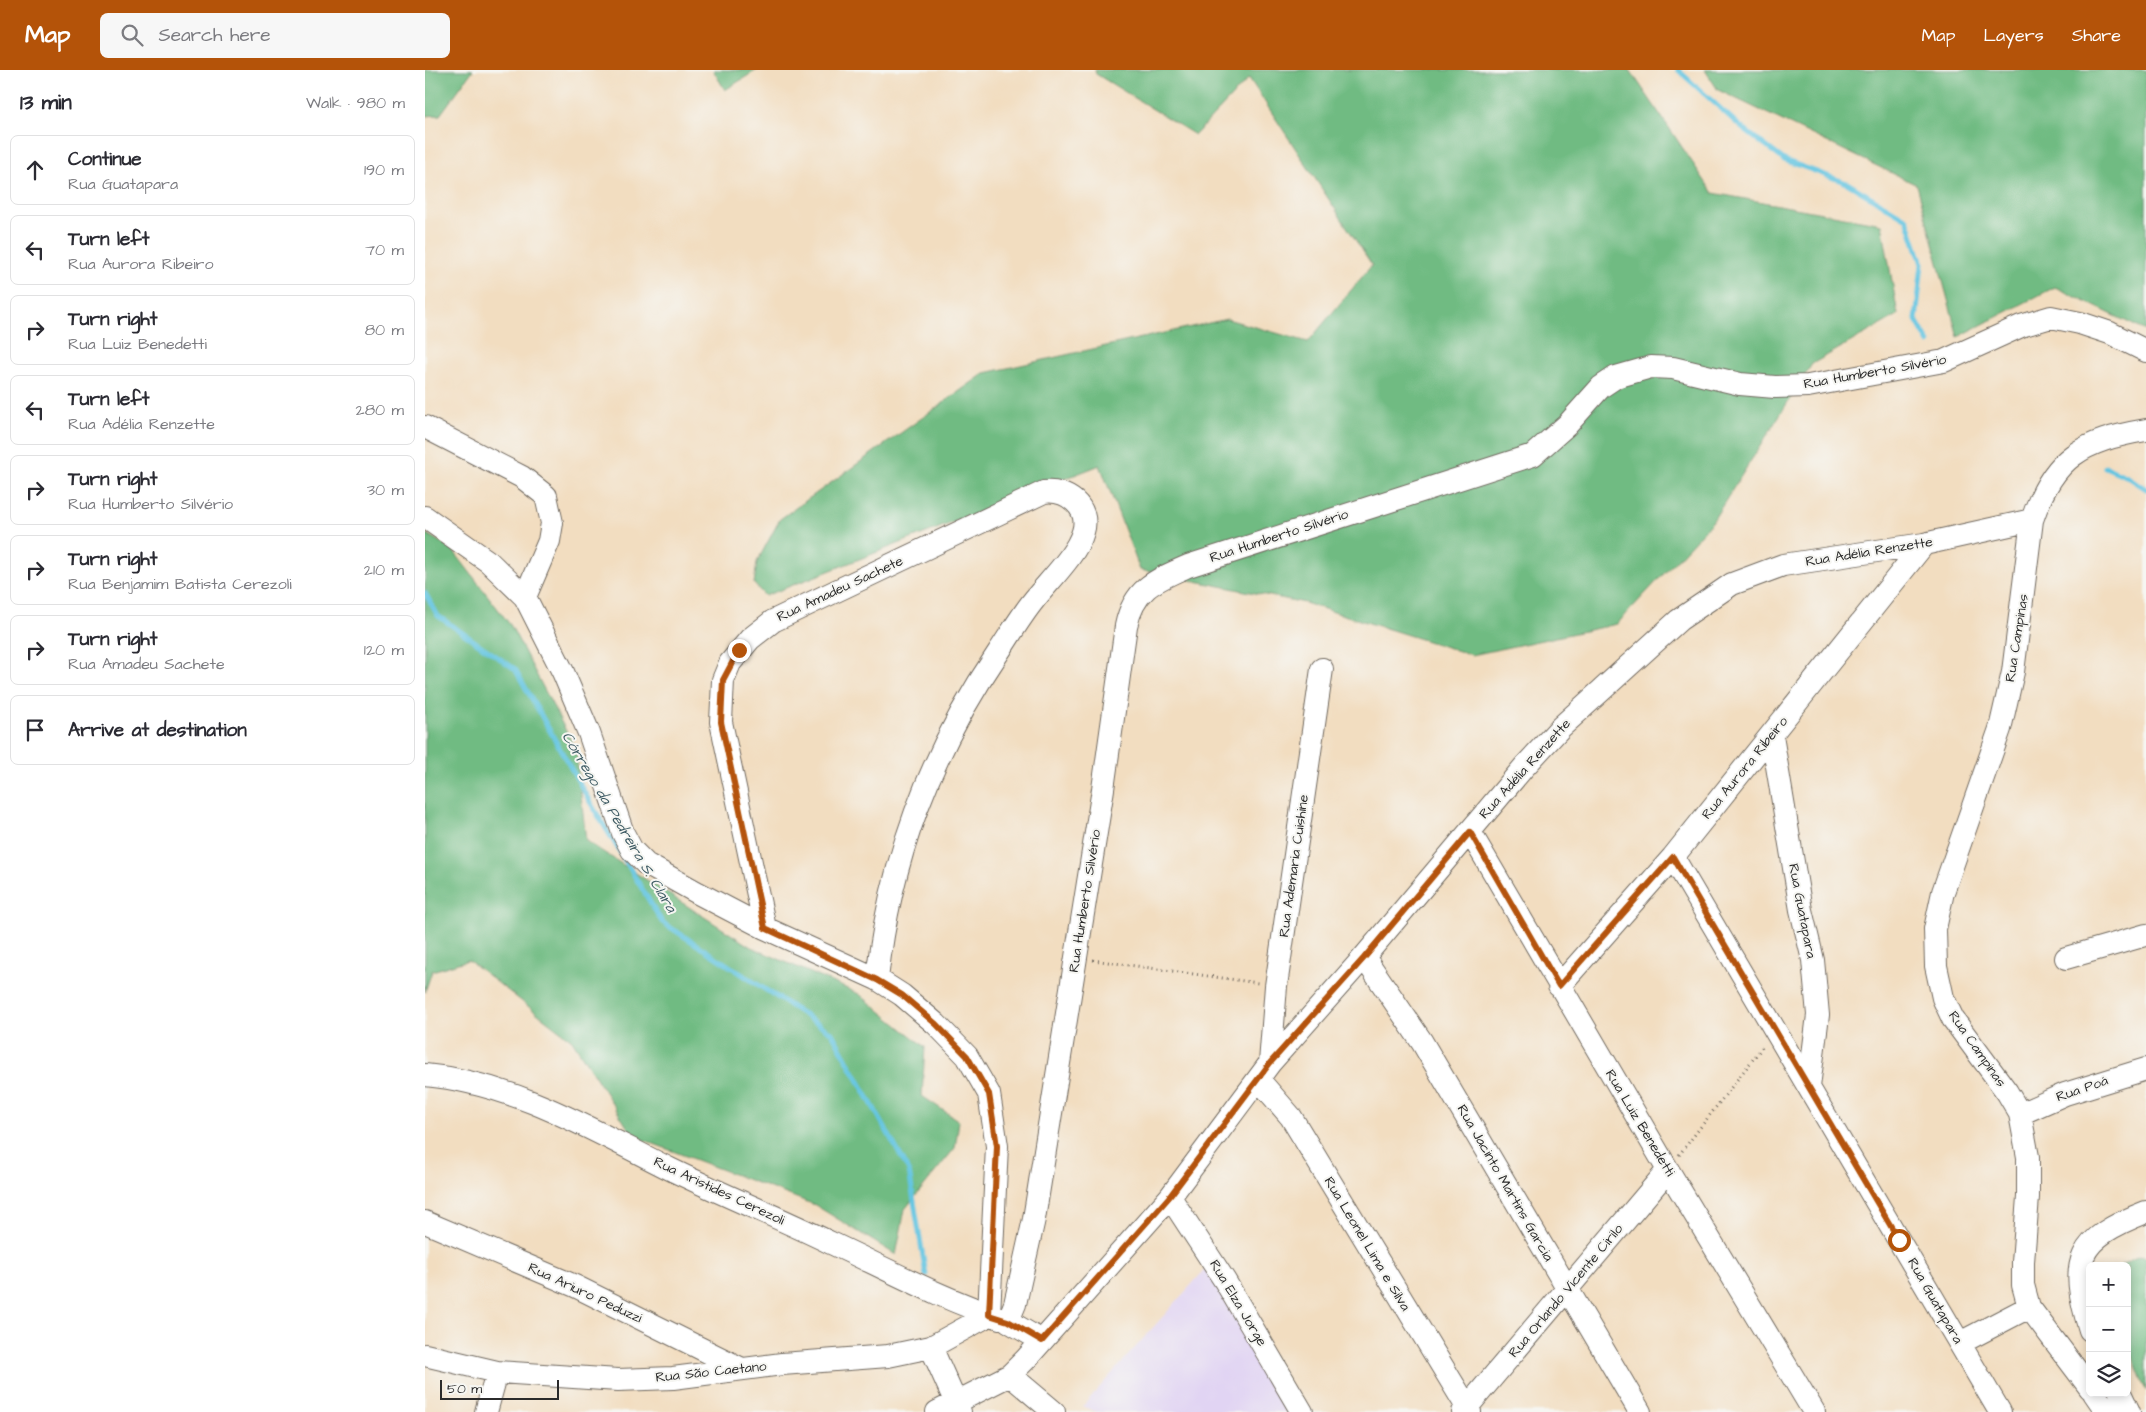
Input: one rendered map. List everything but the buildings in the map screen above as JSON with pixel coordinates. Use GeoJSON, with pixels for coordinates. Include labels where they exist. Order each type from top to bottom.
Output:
{"type":"FeatureCollection","features":[{"type":"Feature","properties":{"kind":"street","name":"Rua Humberto Silvério"},"geometry":{"type":"LineString","coordinates":[[999,1318],[1015,1304],[1034,1219],[1077,957],[1126,626],[1129,613],[1135,602],[1152,582],[1188,566],[1533,455],[1567,425],[1601,387],[1616,377],[1633,370],[1651,367],[1673,368],[1740,384],[1775,387],[1808,386],[1944,361],[2014,329],[2051,317],[2110,332],[2146,351]]}},
{"type":"Feature","properties":{"kind":"street"},"geometry":{"type":"LineString","coordinates":[[425,427],[522,477],[546,496],[552,523],[549,541],[525,597]]}},
{"type":"Feature","properties":{"kind":"street","name":"Rua Campinas"},"geometry":{"type":"LineString","coordinates":[[2086,1383],[2029,1306],[2023,1277],[2028,1197],[2028,1157],[2020,1114],[2007,1092],[1953,1019],[1943,998],[1936,966],[1935,929],[1943,892],[2000,729],[2013,672],[2032,520],[2040,496],[2049,479],[2075,452],[2107,438],[2146,430]]}},
{"type":"Feature","properties":{"kind":"street","name":"Rua Amadeu Sachete"},"geometry":{"type":"LineString","coordinates":[[765,928],[721,722],[723,680],[730,663],[745,644],[773,621],[1044,492],[1056,490],[1066,494],[1076,502],[1084,517],[1084,531],[1077,546],[1033,602],[974,688],[935,763],[912,817],[889,898],[882,928],[877,980]]}},
{"type":"Feature","properties":{"kind":"street"},"geometry":{"type":"LineString","coordinates":[[425,517],[489,562],[525,597],[563,672],[589,733],[623,833],[632,850],[646,864],[765,928],[877,980],[902,995],[936,1024],[967,1056],[989,1094],[997,1146],[999,1318],[1042,1341]]}},
{"type":"Feature","properties":{"kind":"street","name":"Rua Adélia Renzette"},"geometry":{"type":"LineString","coordinates":[[951,1409],[1010,1375],[1042,1341],[1170,1196],[1264,1072],[1561,727],[1679,620],[1732,584],[1783,566],[1924,544],[2032,520]]}},
{"type":"Feature","properties":{"kind":"street","name":"Rua Aurora Ribeiro"},"geometry":{"type":"LineString","coordinates":[[1559,986],[1673,857],[1772,736],[1924,544]]}},
{"type":"Feature","properties":{"kind":"street","name":"Rua Ademaria Cuishine"},"geometry":{"type":"LineString","coordinates":[[1264,1072],[1322,669]]}},
{"type":"Feature","properties":{"kind":"street","name":"Rua Guatapara"},"geometry":{"type":"LineString","coordinates":[[1772,736],[1793,863],[1814,969],[1818,1015],[1809,1087]]}},
{"type":"Feature","properties":{"kind":"street","name":"Rua Luiz Benedetti"},"geometry":{"type":"LineString","coordinates":[[1470,832],[1668,1170],[1815,1412]]}},
{"type":"Feature","properties":{"kind":"street","name":"Rua Guatapara"},"geometry":{"type":"LineString","coordinates":[[1673,857],[2000,1412]]}},
{"type":"Feature","properties":{"kind":"street"},"geometry":{"type":"LineString","coordinates":[[2066,958],[2146,935]]}},
{"type":"Feature","properties":{"kind":"street","name":"Rua Jacinto Martins Garcia"},"geometry":{"type":"LineString","coordinates":[[1364,958],[1422,1042],[1640,1412]]}},
{"type":"Feature","properties":{"kind":"street","name":"Rua Poá"},"geometry":{"type":"LineString","coordinates":[[2020,1114],[2065,1094],[2146,1069]]}},
{"type":"Feature","properties":{"kind":"street","name":"Rua Leonel Lima e Silva"},"geometry":{"type":"LineString","coordinates":[[1264,1072],[1467,1410]]}},
{"type":"Feature","properties":{"kind":"street","name":"Rua Aristides Cerezoli"},"geometry":{"type":"LineString","coordinates":[[425,1075],[475,1083],[517,1096],[563,1116],[678,1173],[999,1318]]}},
{"type":"Feature","properties":{"kind":"street","name":"Rua Orlando Vicente Cirilo"},"geometry":{"type":"LineString","coordinates":[[1467,1410],[1668,1170]]}},
{"type":"Feature","properties":{"kind":"street","name":"Rua Elza Jorge"},"geometry":{"type":"LineString","coordinates":[[1170,1196],[1225,1281],[1302,1412]]}},
{"type":"Feature","properties":{"kind":"street"},"geometry":{"type":"LineString","coordinates":[[2086,1318],[2079,1297],[2078,1275],[2086,1250],[2097,1236],[2115,1225],[2146,1212]]}},
{"type":"Feature","properties":{"kind":"street","name":"Rua Ariuro Peduzzi"},"geometry":{"type":"LineString","coordinates":[[425,1222],[575,1286],[742,1368]]}},
{"type":"Feature","properties":{"kind":"street"},"geometry":{"type":"LineString","coordinates":[[1960,1343],[2029,1306]]}},
{"type":"Feature","properties":{"kind":"street","name":"Rua São Caetano"},"geometry":{"type":"LineString","coordinates":[[425,1354],[497,1372],[618,1380],[673,1378],[742,1368],[888,1356],[931,1347],[999,1318]]}},
{"type":"Feature","properties":{"kind":"street"},"geometry":{"type":"LineString","coordinates":[[931,1347],[951,1409]]}},
{"type":"Feature","properties":{"kind":"street"},"geometry":{"type":"LineString","coordinates":[[486,1412],[497,1372]]}},
{"type":"Feature","properties":{"kind":"street"},"geometry":{"type":"LineString","coordinates":[[1010,1375],[1054,1412]]}},
{"type":"Feature","properties":{"kind":"street"},"geometry":{"type":"LineString","coordinates":[[2097,1397],[2107,1412]]}},
{"type":"Feature","properties":{"kind":"street"},"geometry":{"type":"LineString","coordinates":[[2121,1397],[2129,1412]]}},
{"type":"Feature","properties":{"kind":"path"},"geometry":{"type":"LineString","coordinates":[[1077,957],[1276,986]]}},
{"type":"Feature","properties":{"kind":"path"},"geometry":{"type":"LineString","coordinates":[[1668,1170],[1775,1031]]}},
{"type":"Feature","properties":{"kind":"shaded area"},"geometry":{"type":"Polygon","coordinates":[[[1209,1265],[1293,1412],[1096,1412],[1083,1406],[1209,1265]]]}},
{"type":"Feature","properties":{"kind":"green space"},"geometry":{"type":"Polygon","coordinates":[[[425,70],[473,70],[440,115],[425,116],[425,70]]]}},
{"type":"Feature","properties":{"kind":"green space"},"geometry":{"type":"Polygon","coordinates":[[[713,70],[757,70],[725,90],[713,70]]]}},
{"type":"Feature","properties":{"kind":"green space"},"geometry":{"type":"Polygon","coordinates":[[[1095,70],[1630,70],[1713,193],[1882,224],[1898,315],[1812,364],[1712,522],[1617,624],[1472,655],[1305,603],[1140,570],[1100,465],[765,596],[754,584],[757,562],[780,519],[985,373],[1227,319],[1308,342],[1372,265],[1249,78],[1195,135],[1096,74],[1095,70]]]}},
{"type":"Feature","properties":{"kind":"green space"},"geometry":{"type":"Polygon","coordinates":[[[1705,70],[2146,70],[2146,331],[2055,287],[1958,337],[1917,185],[1718,90],[1705,70]]]}},
{"type":"Feature","properties":{"kind":"green space"},"geometry":{"type":"Polygon","coordinates":[[[425,533],[452,549],[511,626],[576,750],[586,841],[751,947],[859,994],[925,1047],[922,1096],[959,1121],[955,1148],[905,1209],[896,1255],[815,1205],[633,1136],[572,1040],[468,960],[432,971],[425,992],[425,533]]]}},
{"type":"Feature","properties":{"kind":"green space"},"geometry":{"type":"Polygon","coordinates":[[[2139,1256],[2146,1257],[2146,1391],[2131,1352],[2131,1262],[2127,1262],[2139,1256]]]}},
{"type":"Feature","properties":{"kind":"waterway"},"geometry":{"type":"LineString","coordinates":[[1678,70],[1742,128],[1784,160],[1847,183],[1907,219],[1922,264],[1916,320],[1929,343]]}},
{"type":"Feature","properties":{"kind":"waterway"},"geometry":{"type":"LineString","coordinates":[[2105,467],[2128,477],[2146,489]]}},
{"type":"Feature","properties":{"kind":"waterway","name":"Córrego da Pedreira S. Clara"},"geometry":{"type":"LineString","coordinates":[[425,593],[438,616],[515,669],[590,802],[662,922],[832,1033],[909,1171],[926,1275]]}},
{"type":"Feature","properties":{"kind":"route"},"geometry":{"type":"LineString","coordinates":[[739,650],[730,663],[723,680],[721,722],[765,928],[845,964],[902,995],[936,1024],[967,1056],[989,1094],[997,1146],[989,1315],[1008,1321],[1042,1341],[1170,1196],[1270,1063],[1364,958],[1470,832],[1559,986],[1673,857],[1707,918],[1899,1240]]}}]}
